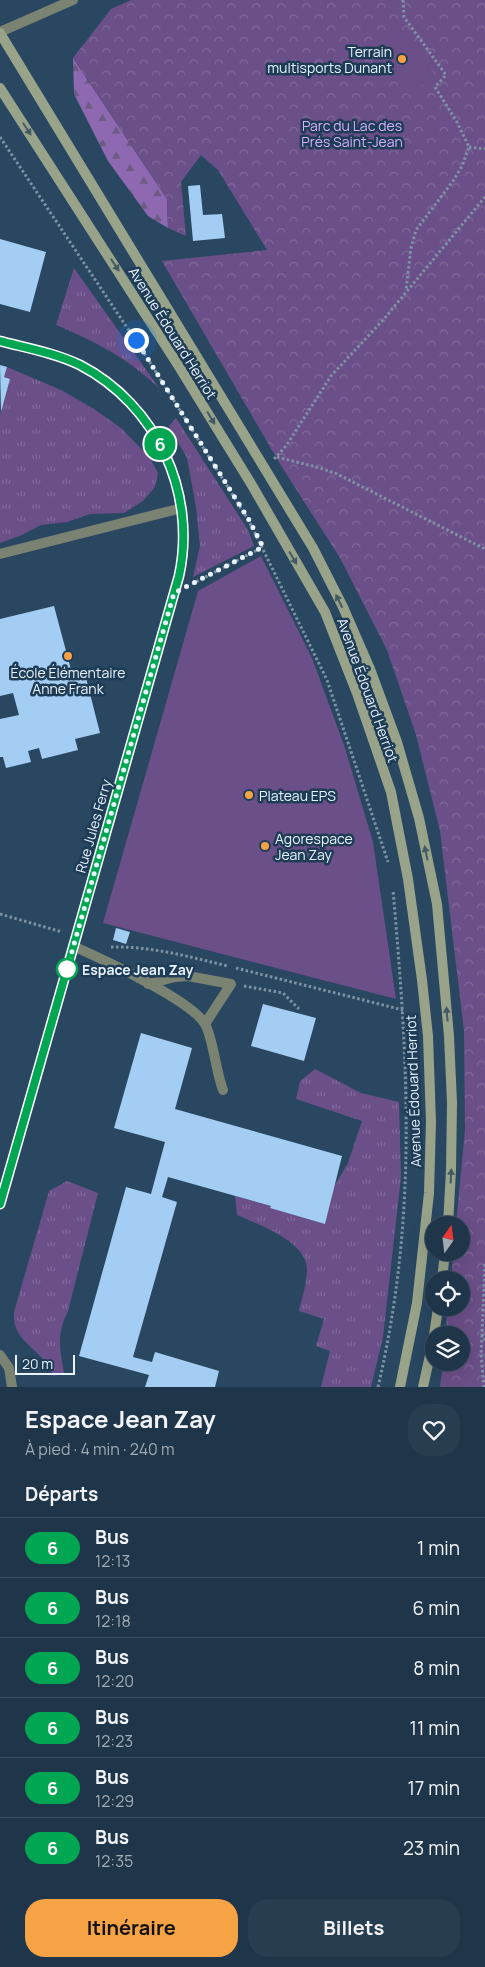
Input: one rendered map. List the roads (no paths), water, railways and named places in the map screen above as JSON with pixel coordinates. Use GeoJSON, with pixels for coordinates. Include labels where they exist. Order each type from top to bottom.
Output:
{"type":"FeatureCollection","features":[{"type":"Feature","properties":{"kind":"main road","name":"Avenue Édouard Herriot"},"geometry":{"type":"LineString","coordinates":[[0,33],[313,548],[370,669],[397,742],[419,818],[437,904],[449,1036],[452,1103],[448,1216]]}},
{"type":"Feature","properties":{"kind":"main road","name":"Avenue Édouard Herriot"},"geometry":{"type":"LineString","coordinates":[[0,88],[178,365],[253,487],[324,612],[358,696],[391,792],[408,879],[422,980],[428,1036],[431,1122],[429,1192],[417,1302],[400,1387]]}},
{"type":"Feature","properties":{"kind":"main road"},"geometry":{"type":"LineString","coordinates":[[423,1387],[426,1371]]}},
{"type":"Feature","properties":{"kind":"street"},"geometry":{"type":"LineString","coordinates":[[0,33],[73,0]]}},
{"type":"Feature","properties":{"kind":"street","name":"Rue Jules Ferry"},"geometry":{"type":"LineString","coordinates":[[0,341],[46,352],[79,365],[106,382],[142,417],[165,452],[174,475],[182,508],[184,531],[184,556],[174,593],[0,1204]]}},
{"type":"Feature","properties":{"kind":"street"},"geometry":{"type":"LineString","coordinates":[[0,554],[182,508]]}},
{"type":"Feature","properties":{"kind":"street"},"geometry":{"type":"LineString","coordinates":[[73,946],[105,960],[173,998],[197,1014],[205,1024],[223,1090]]}},
{"type":"Feature","properties":{"kind":"street"},"geometry":{"type":"LineString","coordinates":[[148,984],[174,977],[188,976],[231,984],[205,1024]]}},
{"type":"Feature","properties":{"kind":"street"},"geometry":{"type":"LineString","coordinates":[[0,1355],[9,1368],[12,1387]]}},
{"type":"Feature","properties":{"kind":"place","name":"Terrain multisports Dunant"},"geometry":{"type":"Point","coordinates":[402,59]}},
{"type":"Feature","properties":{"kind":"place","name":"École Élémentaire Anne Frank"},"geometry":{"type":"Point","coordinates":[68,656]}},
{"type":"Feature","properties":{"kind":"place","name":"Plateau EPS"},"geometry":{"type":"Point","coordinates":[249,795]}},
{"type":"Feature","properties":{"kind":"place","name":"Agorespace Jean Zay"},"geometry":{"type":"Point","coordinates":[265,846]}},
{"type":"Feature","properties":{"kind":"place","name":"Espace Jean Zay"},"geometry":{"type":"Point","coordinates":[67,969]}},
{"type":"Feature","properties":{"kind":"park label","name":"Parc du Lac des Prés Saint-Jean"},"geometry":{"type":"Point","coordinates":[352,134]}}]}
